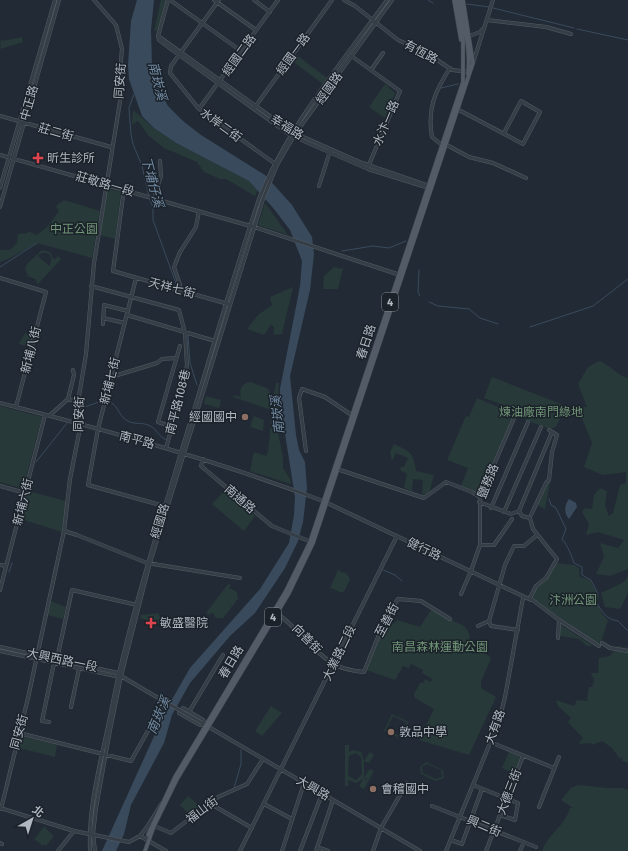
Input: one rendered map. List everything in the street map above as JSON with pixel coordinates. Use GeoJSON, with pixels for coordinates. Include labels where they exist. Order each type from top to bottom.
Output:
{"type":"FeatureCollection","features":[{"type":"Feature","properties":{"kind":"main road","name":"4"},"geometry":{"type":"LineString","coordinates":[[455,0],[464,33],[468,37]]}},
{"type":"Feature","properties":{"kind":"main road","name":"4"},"geometry":{"type":"LineString","coordinates":[[445,145],[467,81],[467,72],[459,34],[455,0]]}},
{"type":"Feature","properties":{"kind":"main road","name":"4"},"geometry":{"type":"LineString","coordinates":[[460,0],[464,33],[462,43]]}},
{"type":"Feature","properties":{"kind":"main road","name":"4"},"geometry":{"type":"LineString","coordinates":[[457,109],[467,72],[471,63],[463,0]]}},
{"type":"Feature","properties":{"kind":"main road"},"geometry":{"type":"LineString","coordinates":[[464,62],[471,63]]}},
{"type":"Feature","properties":{"kind":"main road","name":"春日路"},"geometry":{"type":"LineString","coordinates":[[144,851],[163,801],[205,725],[275,612],[312,542],[323,501],[334,477],[445,145]]}},
{"type":"Feature","properties":{"kind":"main road","name":"春日路"},"geometry":{"type":"LineString","coordinates":[[153,825],[205,725]]}},
{"type":"Feature","properties":{"kind":"street","name":"中正路"},"geometry":{"type":"LineString","coordinates":[[0,207],[2,193],[14,159],[22,122],[55,0]]}},
{"type":"Feature","properties":{"kind":"street","name":"中正路"},"geometry":{"type":"LineString","coordinates":[[0,188],[22,122],[59,0]]}},
{"type":"Feature","properties":{"kind":"street","name":"同安街"},"geometry":{"type":"LineString","coordinates":[[0,808],[38,655],[64,531],[80,424],[78,402],[86,354],[91,286],[111,147],[122,89],[120,72],[122,49],[116,24],[94,0]]}},
{"type":"Feature","properties":{"kind":"street"},"geometry":{"type":"LineString","coordinates":[[100,0],[100,6]]}},
{"type":"Feature","properties":{"kind":"street"},"geometry":{"type":"LineString","coordinates":[[169,0],[241,51]]}},
{"type":"Feature","properties":{"kind":"street","name":"幸福路"},"geometry":{"type":"LineString","coordinates":[[169,0],[158,38],[219,82],[293,134],[368,167],[430,187]]}},
{"type":"Feature","properties":{"kind":"street"},"geometry":{"type":"LineString","coordinates":[[254,0],[270,12]]}},
{"type":"Feature","properties":{"kind":"street","name":"經國二路"},"geometry":{"type":"LineString","coordinates":[[199,109],[278,0]]}},
{"type":"Feature","properties":{"kind":"street","name":"經國一路"},"geometry":{"type":"LineString","coordinates":[[254,107],[332,0]]}},
{"type":"Feature","properties":{"kind":"street","name":"有恆路"},"geometry":{"type":"LineString","coordinates":[[344,0],[355,6],[398,40],[427,53],[450,68],[467,72]]}},
{"type":"Feature","properties":{"kind":"street","name":"經國路"},"geometry":{"type":"LineString","coordinates":[[270,177],[274,163],[293,134],[374,21],[387,0]]}},
{"type":"Feature","properties":{"kind":"street","name":"經國路"},"geometry":{"type":"LineString","coordinates":[[374,21],[392,0]]}},
{"type":"Feature","properties":{"kind":"street"},"geometry":{"type":"LineString","coordinates":[[471,63],[493,0]]}},
{"type":"Feature","properties":{"kind":"street"},"geometry":{"type":"LineString","coordinates":[[217,1],[256,30]]}},
{"type":"Feature","properties":{"kind":"street","name":"水岸二街"},"geometry":{"type":"LineString","coordinates":[[217,1],[171,66],[170,72],[199,109],[274,163]]}},
{"type":"Feature","properties":{"kind":"street"},"geometry":{"type":"LineString","coordinates":[[487,20],[546,27],[571,34]]}},
{"type":"Feature","properties":{"kind":"street"},"geometry":{"type":"LineString","coordinates":[[462,43],[468,37],[480,32],[484,28]]}},
{"type":"Feature","properties":{"kind":"street"},"geometry":{"type":"LineString","coordinates":[[371,70],[384,53]]}},
{"type":"Feature","properties":{"kind":"street","name":"水汴一路"},"geometry":{"type":"LineString","coordinates":[[350,55],[400,91],[368,167]]}},
{"type":"Feature","properties":{"kind":"street"},"geometry":{"type":"LineString","coordinates":[[450,68],[437,87],[430,117],[432,137],[469,157],[493,163],[526,178]]}},
{"type":"Feature","properties":{"kind":"street"},"geometry":{"type":"LineString","coordinates":[[457,109],[523,144],[540,112],[521,101],[504,133]]}},
{"type":"Feature","properties":{"kind":"street","name":"莊二街"},"geometry":{"type":"LineString","coordinates":[[0,116],[111,147]]}},
{"type":"Feature","properties":{"kind":"street","name":"經國路"},"geometry":{"type":"LineString","coordinates":[[148,563],[261,199],[270,177],[293,134]]}},
{"type":"Feature","properties":{"kind":"street"},"geometry":{"type":"LineString","coordinates":[[319,186],[330,151]]}},
{"type":"Feature","properties":{"kind":"street","name":"莊敬路一段"},"geometry":{"type":"LineString","coordinates":[[0,155],[252,226],[401,275]]}},
{"type":"Feature","properties":{"kind":"street"},"geometry":{"type":"LineString","coordinates":[[153,198],[160,176],[160,161]]}},
{"type":"Feature","properties":{"kind":"street","name":"天祥七街"},"geometry":{"type":"LineString","coordinates":[[124,189],[113,271],[228,304]]}},
{"type":"Feature","properties":{"kind":"street"},"geometry":{"type":"LineString","coordinates":[[179,290],[180,285],[174,267],[180,252],[196,227],[199,211]]}},
{"type":"Feature","properties":{"kind":"street","name":"新埔八街"},"geometry":{"type":"LineString","coordinates":[[0,278],[46,292],[16,407]]}},
{"type":"Feature","properties":{"kind":"street","name":"新埔七街"},"geometry":{"type":"LineString","coordinates":[[136,278],[98,429],[88,485],[164,506]]}},
{"type":"Feature","properties":{"kind":"street"},"geometry":{"type":"LineString","coordinates":[[91,286],[131,297]]}},
{"type":"Feature","properties":{"kind":"street","name":"南平路108巷"},"geometry":{"type":"LineString","coordinates":[[131,297],[179,310],[187,333],[186,369],[170,426],[172,427],[166,448]]}},
{"type":"Feature","properties":{"kind":"street","name":"經國路"},"geometry":{"type":"LineString","coordinates":[[95,851],[93,834],[96,808],[119,675],[164,506],[183,453],[215,341],[228,304]]}},
{"type":"Feature","properties":{"kind":"street"},"geometry":{"type":"LineString","coordinates":[[103,324],[104,305],[128,311]]}},
{"type":"Feature","properties":{"kind":"street"},"geometry":{"type":"LineString","coordinates":[[127,315],[215,341]]}},
{"type":"Feature","properties":{"kind":"street"},"geometry":{"type":"LineString","coordinates":[[103,318],[125,323]]}},
{"type":"Feature","properties":{"kind":"street"},"geometry":{"type":"LineString","coordinates":[[170,426],[158,422],[180,346]]}},
{"type":"Feature","properties":{"kind":"street"},"geometry":{"type":"LineString","coordinates":[[111,377],[157,363],[162,360],[176,358]]}},
{"type":"Feature","properties":{"kind":"street"},"geometry":{"type":"LineString","coordinates":[[49,416],[68,398],[73,370]]}},
{"type":"Feature","properties":{"kind":"street"},"geometry":{"type":"LineString","coordinates":[[306,451],[299,398],[302,389],[325,397],[353,417]]}},
{"type":"Feature","properties":{"kind":"street"},"geometry":{"type":"LineString","coordinates":[[68,398],[78,402]]}},
{"type":"Feature","properties":{"kind":"street","name":"南平路"},"geometry":{"type":"LineString","coordinates":[[0,403],[166,448],[273,482]]}},
{"type":"Feature","properties":{"kind":"street","name":"新埔六街"},"geometry":{"type":"LineString","coordinates":[[0,590],[45,415]]}},
{"type":"Feature","properties":{"kind":"street","name":"鹽務路"},"geometry":{"type":"LineString","coordinates":[[461,594],[472,571],[480,545],[480,497],[515,416]]}},
{"type":"Feature","properties":{"kind":"street"},"geometry":{"type":"LineString","coordinates":[[491,508],[528,422]]}},
{"type":"Feature","properties":{"kind":"street"},"geometry":{"type":"LineString","coordinates":[[504,512],[541,427]]}},
{"type":"Feature","properties":{"kind":"street"},"geometry":{"type":"LineString","coordinates":[[479,502],[491,508],[511,514],[519,511],[551,431],[557,435],[552,452],[549,480],[546,483],[531,515]]}},
{"type":"Feature","properties":{"kind":"street","name":"南通路"},"geometry":{"type":"LineString","coordinates":[[202,459],[201,466],[272,526],[286,533],[312,542]]}},
{"type":"Feature","properties":{"kind":"street"},"geometry":{"type":"LineString","coordinates":[[336,469],[424,498],[446,482],[472,492],[480,497]]}},
{"type":"Feature","properties":{"kind":"street","name":"健行路"},"geometry":{"type":"LineString","coordinates":[[273,482],[323,501],[472,571],[523,598],[531,600]]}},
{"type":"Feature","properties":{"kind":"street"},"geometry":{"type":"LineString","coordinates":[[0,486],[25,493]]}},
{"type":"Feature","properties":{"kind":"street"},"geometry":{"type":"LineString","coordinates":[[519,511],[522,516],[530,518],[532,527],[537,535],[557,559],[546,578],[534,589],[531,600],[559,620],[601,644],[610,648],[628,651]]}},
{"type":"Feature","properties":{"kind":"street"},"geometry":{"type":"LineString","coordinates":[[480,545],[494,545],[512,519]]}},
{"type":"Feature","properties":{"kind":"street"},"geometry":{"type":"LineString","coordinates":[[64,531],[77,534],[148,563],[240,578]]}},
{"type":"Feature","properties":{"kind":"street"},"geometry":{"type":"LineString","coordinates":[[518,630],[494,628],[491,626],[489,621],[505,565],[514,546],[524,546],[537,535]]}},
{"type":"Feature","properties":{"kind":"street","name":"大業路二段"},"geometry":{"type":"LineString","coordinates":[[240,851],[397,536]]}},
{"type":"Feature","properties":{"kind":"street"},"geometry":{"type":"LineString","coordinates":[[0,565],[6,566]]}},
{"type":"Feature","properties":{"kind":"street"},"geometry":{"type":"LineString","coordinates":[[57,659],[72,590],[137,606]]}},
{"type":"Feature","properties":{"kind":"street","name":"大有路"},"geometry":{"type":"LineString","coordinates":[[446,851],[501,714],[523,598]]}},
{"type":"Feature","properties":{"kind":"street","name":"至善街"},"geometry":{"type":"LineString","coordinates":[[364,672],[386,618],[398,599],[421,601],[450,619]]}},
{"type":"Feature","properties":{"kind":"street","name":"向善街"},"geometry":{"type":"LineString","coordinates":[[275,612],[292,624],[301,635],[334,664],[364,672]]}},
{"type":"Feature","properties":{"kind":"street"},"geometry":{"type":"LineString","coordinates":[[558,638],[559,620]]}},
{"type":"Feature","properties":{"kind":"street"},"geometry":{"type":"LineString","coordinates":[[478,626],[489,621]]}},
{"type":"Feature","properties":{"kind":"street","name":"大興西路一段"},"geometry":{"type":"LineString","coordinates":[[0,647],[57,659],[119,675],[205,725]]}},
{"type":"Feature","properties":{"kind":"street","name":"大興西路一段"},"geometry":{"type":"LineString","coordinates":[[0,651],[80,669],[119,675]]}},
{"type":"Feature","properties":{"kind":"street"},"geometry":{"type":"LineString","coordinates":[[189,712],[223,655]]}},
{"type":"Feature","properties":{"kind":"street"},"geometry":{"type":"LineString","coordinates":[[49,722],[42,720],[54,663]]}},
{"type":"Feature","properties":{"kind":"street"},"geometry":{"type":"LineString","coordinates":[[71,707],[80,669]]}},
{"type":"Feature","properties":{"kind":"street"},"geometry":{"type":"LineString","coordinates":[[19,733],[131,761],[163,704]]}},
{"type":"Feature","properties":{"kind":"street"},"geometry":{"type":"LineString","coordinates":[[183,708],[203,720],[205,725],[200,725],[180,713],[183,708]]}},
{"type":"Feature","properties":{"kind":"street","name":"大興路"},"geometry":{"type":"LineString","coordinates":[[205,725],[420,851]]}},
{"type":"Feature","properties":{"kind":"street"},"geometry":{"type":"LineString","coordinates":[[490,742],[554,768]]}},
{"type":"Feature","properties":{"kind":"street","name":"經國路"},"geometry":{"type":"LineString","coordinates":[[90,851],[89,834],[91,810],[104,755]]}},
{"type":"Feature","properties":{"kind":"street","name":"大德三街"},"geometry":{"type":"LineString","coordinates":[[486,851],[523,756]]}},
{"type":"Feature","properties":{"kind":"street"},"geometry":{"type":"LineString","coordinates":[[539,807],[559,757]]}},
{"type":"Feature","properties":{"kind":"street","name":"福山街"},"geometry":{"type":"LineString","coordinates":[[153,825],[171,833],[218,797],[251,782],[263,759]]}},
{"type":"Feature","properties":{"kind":"street"},"geometry":{"type":"LineString","coordinates":[[282,851],[304,783]]}},
{"type":"Feature","properties":{"kind":"street"},"geometry":{"type":"LineString","coordinates":[[373,851],[381,828],[407,783]]}},
{"type":"Feature","properties":{"kind":"street"},"geometry":{"type":"LineString","coordinates":[[473,785],[518,803],[515,820],[500,815]]}},
{"type":"Feature","properties":{"kind":"street"},"geometry":{"type":"LineString","coordinates":[[451,840],[462,844],[482,789]]}},
{"type":"Feature","properties":{"kind":"street"},"geometry":{"type":"LineString","coordinates":[[300,851],[322,794]]}},
{"type":"Feature","properties":{"kind":"street"},"geometry":{"type":"LineString","coordinates":[[328,851],[316,849],[333,800]]}},
{"type":"Feature","properties":{"kind":"street"},"geometry":{"type":"LineString","coordinates":[[0,808],[74,831],[128,842],[140,836],[163,801]]}},
{"type":"Feature","properties":{"kind":"street"},"geometry":{"type":"LineString","coordinates":[[209,803],[252,828]]}},
{"type":"Feature","properties":{"kind":"street"},"geometry":{"type":"LineString","coordinates":[[264,804],[292,819]]}},
{"type":"Feature","properties":{"kind":"street","name":"興二街"},"geometry":{"type":"LineString","coordinates":[[432,806],[536,847]]}},
{"type":"Feature","properties":{"kind":"street"},"geometry":{"type":"LineString","coordinates":[[147,827],[153,825]]}},
{"type":"Feature","properties":{"kind":"street"},"geometry":{"type":"LineString","coordinates":[[58,851],[74,831]]}},
{"type":"Feature","properties":{"kind":"street"},"geometry":{"type":"LineString","coordinates":[[140,836],[166,851]]}},
{"type":"Feature","properties":{"kind":"street"},"geometry":{"type":"LineString","coordinates":[[520,851],[524,842]]}},
{"type":"Feature","properties":{"kind":"green space"},"geometry":{"type":"Polygon","coordinates":[[[161,0],[166,0],[158,30],[154,31],[161,0]]]}},
{"type":"Feature","properties":{"kind":"green space"},"geometry":{"type":"Polygon","coordinates":[[[22,37],[23,42],[0,49],[2,39],[3,41],[22,37]]]}},
{"type":"Feature","properties":{"kind":"green space"},"geometry":{"type":"Polygon","coordinates":[[[295,54],[327,78],[323,84],[291,60],[295,54]]]}},
{"type":"Feature","properties":{"kind":"green space"},"geometry":{"type":"Polygon","coordinates":[[[385,84],[395,93],[385,118],[369,107],[385,84]]]}},
{"type":"Feature","properties":{"kind":"green space"},"geometry":{"type":"Polygon","coordinates":[[[133,110],[154,128],[176,143],[249,181],[258,190],[255,196],[226,179],[220,179],[204,172],[197,162],[164,148],[148,135],[138,121],[132,125],[133,110]]]}},
{"type":"Feature","properties":{"kind":"green space"},"geometry":{"type":"Polygon","coordinates":[[[107,189],[121,192],[115,239],[100,235],[107,189]]]}},
{"type":"Feature","properties":{"kind":"green space","name":"中正公園"},"geometry":{"type":"Polygon","coordinates":[[[64,200],[100,211],[92,258],[37,243],[0,262],[0,250],[10,250],[17,243],[18,234],[28,233],[28,231],[37,235],[48,226],[59,211],[56,206],[64,200]]]}},
{"type":"Feature","properties":{"kind":"green space"},"geometry":{"type":"Polygon","coordinates":[[[265,203],[288,235],[258,225],[265,203]]]}},
{"type":"Feature","properties":{"kind":"green space"},"geometry":{"type":"Polygon","coordinates":[[[42,250],[50,252],[54,260],[58,256],[61,259],[38,284],[36,282],[37,280],[28,276],[25,269],[27,264],[42,250]],[[42,253],[38,256],[49,266],[51,259],[48,253],[42,253]]]}},
{"type":"Feature","properties":{"kind":"green space"},"geometry":{"type":"Polygon","coordinates":[[[334,267],[343,269],[338,289],[323,289],[324,276],[334,267]]]}},
{"type":"Feature","properties":{"kind":"green space"},"geometry":{"type":"Polygon","coordinates":[[[293,287],[282,334],[274,335],[274,327],[271,325],[264,335],[247,329],[258,315],[272,305],[270,297],[293,287]]]}},
{"type":"Feature","properties":{"kind":"green space"},"geometry":{"type":"Polygon","coordinates":[[[25,333],[33,337],[30,347],[19,344],[25,333]]]}},
{"type":"Feature","properties":{"kind":"green space"},"geometry":{"type":"Polygon","coordinates":[[[599,361],[620,375],[628,378],[628,569],[610,576],[596,574],[604,557],[600,543],[618,548],[624,540],[598,532],[586,535],[589,524],[582,512],[585,508],[592,509],[594,495],[600,488],[607,491],[605,506],[609,516],[613,513],[620,485],[626,483],[626,472],[603,475],[584,467],[592,443],[579,411],[583,407],[587,407],[578,384],[588,367],[599,361]]]}},
{"type":"Feature","properties":{"kind":"green space","name":"煉油廠南門綠地"},"geometry":{"type":"Polygon","coordinates":[[[492,377],[566,406],[556,427],[550,429],[515,416],[517,410],[484,398],[492,377]]]}},
{"type":"Feature","properties":{"kind":"green space"},"geometry":{"type":"Polygon","coordinates":[[[250,382],[267,388],[273,397],[276,383],[279,383],[278,398],[280,418],[278,432],[283,458],[283,468],[290,479],[291,484],[250,471],[254,452],[266,456],[268,452],[273,400],[268,405],[271,407],[271,410],[233,397],[234,395],[241,397],[240,391],[242,387],[250,382]]]}},
{"type":"Feature","properties":{"kind":"green space"},"geometry":{"type":"Polygon","coordinates":[[[206,396],[221,400],[219,408],[204,404],[206,396]]]}},
{"type":"Feature","properties":{"kind":"green space"},"geometry":{"type":"Polygon","coordinates":[[[477,398],[514,414],[479,493],[461,486],[468,468],[447,460],[466,416],[469,417],[477,398]]]}},
{"type":"Feature","properties":{"kind":"green space"},"geometry":{"type":"Polygon","coordinates":[[[0,406],[42,417],[23,489],[0,482],[0,406]]]}},
{"type":"Feature","properties":{"kind":"green space"},"geometry":{"type":"Polygon","coordinates":[[[254,416],[264,420],[263,431],[250,427],[254,416]]]}},
{"type":"Feature","properties":{"kind":"green space"},"geometry":{"type":"Polygon","coordinates":[[[394,444],[410,453],[414,460],[416,471],[434,475],[429,493],[422,495],[423,480],[413,479],[412,491],[404,488],[407,474],[400,470],[401,467],[404,467],[408,458],[396,453],[392,461],[390,452],[394,444]]]}},
{"type":"Feature","properties":{"kind":"green space"},"geometry":{"type":"Polygon","coordinates":[[[546,482],[550,483],[545,509],[537,505],[546,482]]]}},
{"type":"Feature","properties":{"kind":"green space"},"geometry":{"type":"Polygon","coordinates":[[[225,490],[255,516],[244,531],[212,504],[225,490]]]}},
{"type":"Feature","properties":{"kind":"green space"},"geometry":{"type":"Polygon","coordinates":[[[28,491],[66,501],[62,532],[21,519],[28,491]]]}},
{"type":"Feature","properties":{"kind":"green space","name":"汴洲公園"},"geometry":{"type":"Polygon","coordinates":[[[556,563],[574,565],[579,568],[580,577],[590,580],[599,597],[597,603],[602,614],[608,620],[601,642],[598,643],[532,600],[536,588],[545,580],[556,563]]]}},
{"type":"Feature","properties":{"kind":"green space"},"geometry":{"type":"Polygon","coordinates":[[[338,570],[346,573],[350,579],[346,589],[343,592],[330,588],[338,570]]]}},
{"type":"Feature","properties":{"kind":"green space"},"geometry":{"type":"Polygon","coordinates":[[[628,576],[628,593],[620,609],[605,607],[601,593],[624,582],[628,576]]]}},
{"type":"Feature","properties":{"kind":"green space"},"geometry":{"type":"Polygon","coordinates":[[[228,584],[231,585],[229,588],[237,592],[238,599],[223,618],[216,618],[212,612],[209,615],[206,613],[228,584]]]}},
{"type":"Feature","properties":{"kind":"green space"},"geometry":{"type":"Polygon","coordinates":[[[51,601],[66,607],[63,619],[48,615],[51,601]]]}},
{"type":"Feature","properties":{"kind":"green space","name":"南昌森林運動公園"},"geometry":{"type":"Polygon","coordinates":[[[431,610],[464,626],[468,631],[470,638],[468,651],[474,654],[478,649],[491,659],[481,681],[481,688],[496,697],[469,755],[419,740],[434,709],[415,698],[414,694],[420,683],[423,683],[425,679],[431,682],[432,679],[422,673],[423,670],[411,664],[409,668],[403,666],[395,680],[366,670],[386,620],[394,624],[397,620],[420,627],[431,610]]]}},
{"type":"Feature","properties":{"kind":"green space"},"geometry":{"type":"Polygon","coordinates":[[[158,613],[165,626],[140,618],[141,615],[158,613]]]}},
{"type":"Feature","properties":{"kind":"green space"},"geometry":{"type":"Polygon","coordinates":[[[560,624],[593,646],[587,646],[579,639],[560,636],[560,624]]]}},
{"type":"Feature","properties":{"kind":"green space"},"geometry":{"type":"Polygon","coordinates":[[[618,646],[628,648],[628,763],[622,761],[623,757],[620,759],[612,748],[602,741],[592,745],[591,743],[579,743],[583,738],[568,722],[571,718],[558,706],[556,700],[574,706],[577,700],[587,701],[589,687],[592,687],[594,681],[591,673],[598,673],[599,658],[610,656],[618,646]]]}},
{"type":"Feature","properties":{"kind":"green space"},"geometry":{"type":"Polygon","coordinates":[[[271,706],[282,713],[262,736],[255,731],[271,706]]]}},
{"type":"Feature","properties":{"kind":"green space"},"geometry":{"type":"Polygon","coordinates":[[[392,714],[409,722],[402,739],[384,731],[392,714]],[[393,716],[386,730],[401,736],[407,723],[393,716]]]}},
{"type":"Feature","properties":{"kind":"green space"},"geometry":{"type":"Polygon","coordinates":[[[21,736],[57,745],[55,757],[19,748],[21,736]]]}},
{"type":"Feature","properties":{"kind":"green space"},"geometry":{"type":"Polygon","coordinates":[[[345,745],[349,745],[349,752],[353,750],[361,752],[364,761],[364,777],[370,769],[374,771],[364,789],[359,786],[363,779],[356,783],[348,780],[348,786],[345,786],[345,745]],[[356,753],[349,756],[348,776],[356,780],[362,774],[361,757],[356,753]]]}},
{"type":"Feature","properties":{"kind":"green space"},"geometry":{"type":"Polygon","coordinates":[[[370,752],[374,755],[369,763],[364,761],[370,752]]]}},
{"type":"Feature","properties":{"kind":"green space"},"geometry":{"type":"Polygon","coordinates":[[[509,752],[521,757],[515,774],[502,768],[509,752]]]}},
{"type":"Feature","properties":{"kind":"green space"},"geometry":{"type":"Polygon","coordinates":[[[426,762],[443,770],[444,778],[436,781],[421,774],[420,767],[426,762]],[[427,764],[422,767],[423,773],[436,779],[442,777],[441,770],[427,764]]]}},
{"type":"Feature","properties":{"kind":"green space"},"geometry":{"type":"Polygon","coordinates":[[[578,785],[622,788],[628,790],[628,851],[542,851],[548,840],[568,814],[570,808],[573,808],[561,800],[571,788],[578,785]]]}},
{"type":"Feature","properties":{"kind":"green space"},"geometry":{"type":"Polygon","coordinates":[[[188,796],[202,808],[191,816],[180,805],[188,796]]]}},
{"type":"Feature","properties":{"kind":"green space"},"geometry":{"type":"Polygon","coordinates":[[[44,827],[54,836],[46,846],[44,844],[43,846],[34,839],[44,827]]]}},
{"type":"Feature","properties":{"kind":"water"},"geometry":{"type":"Polygon","coordinates":[[[137,0],[154,0],[151,30],[152,67],[160,92],[168,106],[183,121],[201,135],[265,175],[292,205],[312,237],[314,254],[310,290],[290,376],[296,435],[299,450],[305,462],[307,488],[303,522],[298,541],[285,568],[255,613],[230,636],[190,683],[172,715],[164,743],[131,805],[124,834],[116,851],[102,851],[166,710],[190,668],[260,589],[289,543],[294,515],[295,497],[280,402],[280,389],[300,286],[302,261],[290,230],[274,209],[249,181],[176,143],[154,128],[142,116],[129,79],[128,65],[131,21],[137,0]]]}},
{"type":"Feature","properties":{"kind":"water"},"geometry":{"type":"Polygon","coordinates":[[[569,499],[576,503],[577,507],[569,519],[566,515],[565,509],[569,499]]]}},
{"type":"Feature","properties":{"kind":"waterway"},"geometry":{"type":"LineString","coordinates":[[428,0],[433,3]]}},
{"type":"Feature","properties":{"kind":"waterway"},"geometry":{"type":"LineString","coordinates":[[467,4],[489,7]]}},
{"type":"Feature","properties":{"kind":"waterway"},"geometry":{"type":"LineString","coordinates":[[493,8],[574,28]]}},
{"type":"Feature","properties":{"kind":"waterway"},"geometry":{"type":"LineString","coordinates":[[577,29],[628,40]]}},
{"type":"Feature","properties":{"kind":"waterway"},"geometry":{"type":"LineString","coordinates":[[441,88],[458,84]]}},
{"type":"Feature","properties":{"kind":"waterway","name":"下埔仔溪"},"geometry":{"type":"LineString","coordinates":[[134,94],[129,108],[131,134],[133,144],[142,166],[149,197]]}},
{"type":"Feature","properties":{"kind":"waterway","name":"下埔仔溪"},"geometry":{"type":"LineString","coordinates":[[150,200],[153,207],[153,220],[178,289]]}},
{"type":"Feature","properties":{"kind":"waterway"},"geometry":{"type":"LineString","coordinates":[[342,251],[373,246],[389,248],[406,241]]}},
{"type":"Feature","properties":{"kind":"waterway"},"geometry":{"type":"LineString","coordinates":[[0,267],[37,243]]}},
{"type":"Feature","properties":{"kind":"waterway"},"geometry":{"type":"LineString","coordinates":[[419,270],[418,292],[420,296]]}},
{"type":"Feature","properties":{"kind":"waterway"},"geometry":{"type":"LineString","coordinates":[[530,327],[593,306],[628,279]]}},
{"type":"Feature","properties":{"kind":"waterway"},"geometry":{"type":"LineString","coordinates":[[429,302],[438,306],[469,309],[480,318],[498,324]]}},
{"type":"Feature","properties":{"kind":"waterway","name":"下埔仔溪"},"geometry":{"type":"LineString","coordinates":[[188,335],[190,363],[197,385]]}},
{"type":"Feature","properties":{"kind":"waterway","name":"下埔仔溪"},"geometry":{"type":"LineString","coordinates":[[82,408],[104,400]]}},
{"type":"Feature","properties":{"kind":"waterway","name":"下埔仔溪"},"geometry":{"type":"LineString","coordinates":[[107,401],[111,402],[126,420],[151,426],[164,439],[167,440]]}},
{"type":"Feature","properties":{"kind":"waterway","name":"下埔仔溪"},"geometry":{"type":"LineString","coordinates":[[36,462],[67,423]]}},
{"type":"Feature","properties":{"kind":"waterway"},"geometry":{"type":"LineString","coordinates":[[549,499],[551,505],[556,508],[566,529],[562,539],[568,548],[574,563],[582,567],[582,575],[591,580],[598,594],[596,602],[605,615],[610,619],[618,621],[628,631]]}},
{"type":"Feature","properties":{"kind":"waterway","name":"下埔仔溪"},"geometry":{"type":"LineString","coordinates":[[9,572],[12,563]]}},
{"type":"Feature","properties":{"kind":"waterway"},"geometry":{"type":"LineString","coordinates":[[383,570],[395,575],[402,581]]}},
{"type":"Feature","properties":{"kind":"waterway"},"geometry":{"type":"LineString","coordinates":[[234,788],[241,764],[241,750]]}},
{"type":"Feature","properties":{"kind":"place","name":"昕生診所"},"geometry":{"type":"Point","coordinates":[38,158]}},
{"type":"Feature","properties":{"kind":"place","name":"經國國中"},"geometry":{"type":"Point","coordinates":[245,417]}},
{"type":"Feature","properties":{"kind":"place","name":"敏盛醫院"},"geometry":{"type":"Point","coordinates":[151,623]}},
{"type":"Feature","properties":{"kind":"place","name":"敦品中學"},"geometry":{"type":"Point","coordinates":[391,732]}},
{"type":"Feature","properties":{"kind":"place","name":"會稽國中"},"geometry":{"type":"Point","coordinates":[373,789]}},
{"type":"Feature","properties":{"kind":"water label","name":"南崁溪"},"geometry":{"type":"Point","coordinates":[158,81]}},
{"type":"Feature","properties":{"kind":"water label","name":"南崁溪"},"geometry":{"type":"Point","coordinates":[277,415]}},
{"type":"Feature","properties":{"kind":"water label","name":"南崁溪"},"geometry":{"type":"Point","coordinates":[158,715]}}]}
